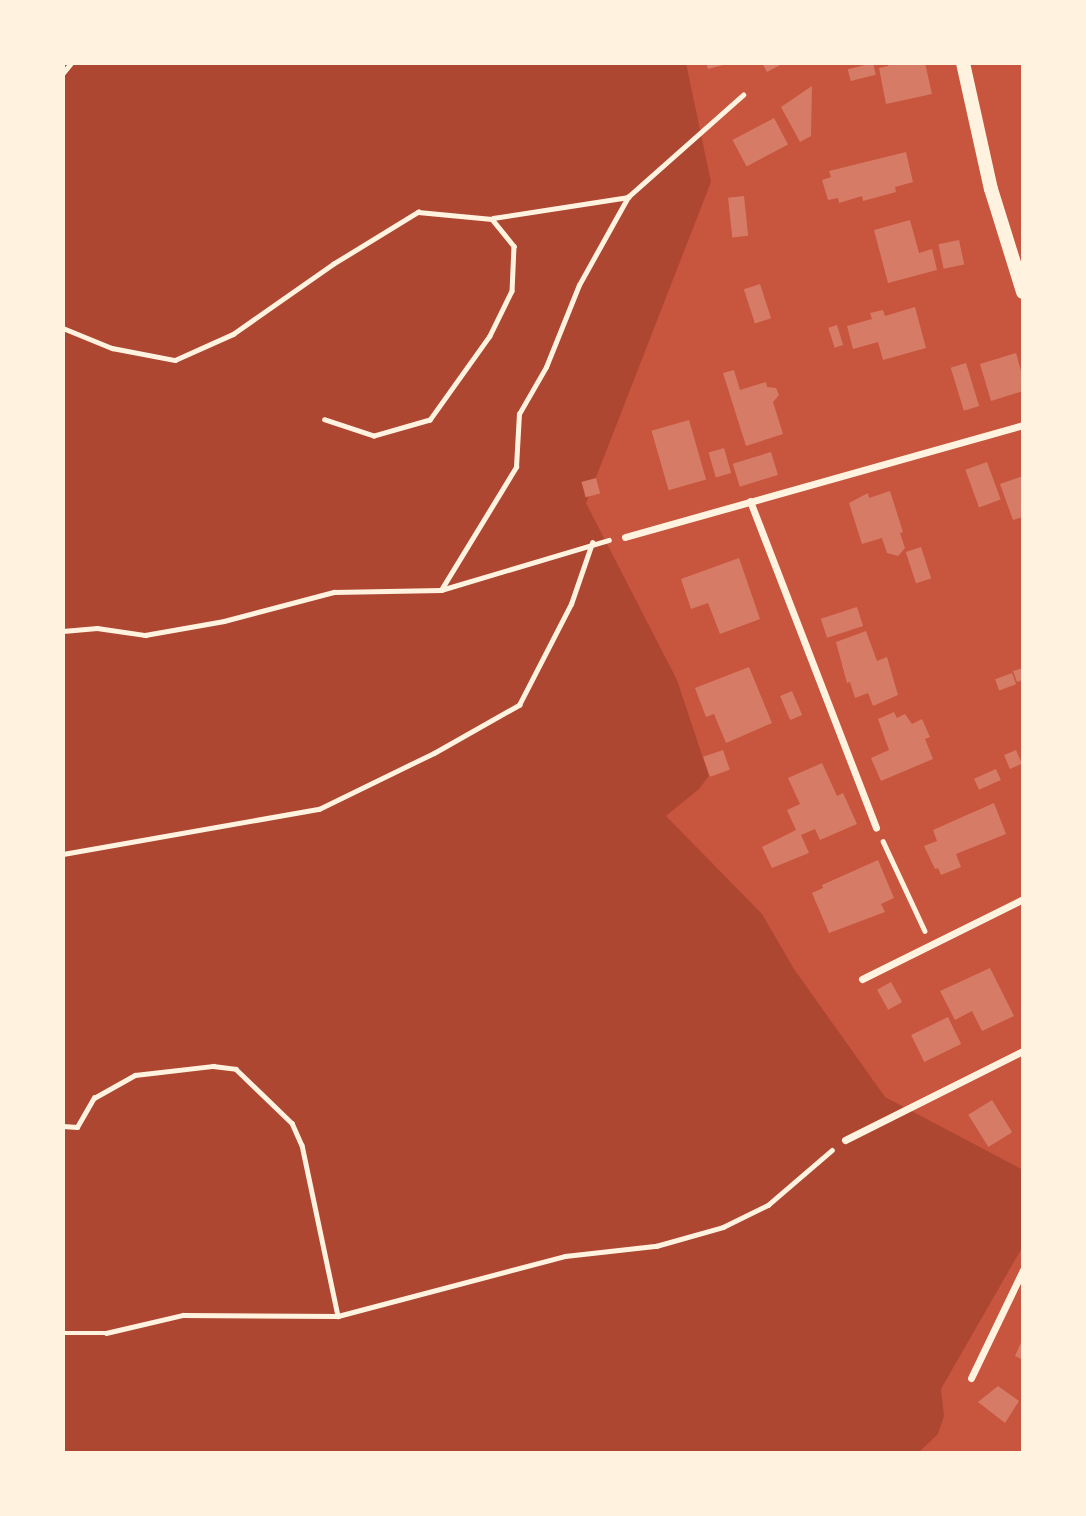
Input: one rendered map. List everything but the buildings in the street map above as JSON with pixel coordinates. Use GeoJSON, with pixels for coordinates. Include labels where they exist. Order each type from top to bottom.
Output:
{"type":"FeatureCollection","features":[{"type":"Feature","properties":{"kind":"main road"},"geometry":{"type":"LineString","coordinates":[[963,63],[991,189],[1023,292]]}},
{"type":"Feature","properties":{"kind":"street"},"geometry":{"type":"LineString","coordinates":[[625,537],[1023,425]]}},
{"type":"Feature","properties":{"kind":"street"},"geometry":{"type":"LineString","coordinates":[[750,501],[876,827]]}},
{"type":"Feature","properties":{"kind":"street"},"geometry":{"type":"LineString","coordinates":[[862,979],[1023,899]]}},
{"type":"Feature","properties":{"kind":"street"},"geometry":{"type":"LineString","coordinates":[[845,1140],[1023,1051]]}},
{"type":"Feature","properties":{"kind":"street"},"geometry":{"type":"LineString","coordinates":[[971,1378],[1023,1270]]}},
{"type":"Feature","properties":{"kind":"path"},"geometry":{"type":"LineString","coordinates":[[63,73],[71,63]]}},
{"type":"Feature","properties":{"kind":"path"},"geometry":{"type":"LineString","coordinates":[[441,590],[516,467],[519,414],[545,367],[579,285],[628,197],[743,95]]}},
{"type":"Feature","properties":{"kind":"path"},"geometry":{"type":"LineString","coordinates":[[63,328],[113,348],[175,360],[233,334],[333,264],[418,212],[492,219],[628,197]]}},
{"type":"Feature","properties":{"kind":"path"},"geometry":{"type":"LineString","coordinates":[[325,420],[374,436],[430,420],[490,336],[512,291],[514,246],[492,219]]}},
{"type":"Feature","properties":{"kind":"path"},"geometry":{"type":"LineString","coordinates":[[63,631],[97,628],[145,635],[224,621],[334,592],[441,590],[592,543],[625,537]]}},
{"type":"Feature","properties":{"kind":"path"},"geometry":{"type":"LineString","coordinates":[[63,854],[319,809],[434,753],[519,705],[571,604],[592,543]]}},
{"type":"Feature","properties":{"kind":"path"},"geometry":{"type":"LineString","coordinates":[[876,827],[931,945]]}},
{"type":"Feature","properties":{"kind":"path"},"geometry":{"type":"LineString","coordinates":[[63,1126],[77,1127],[94,1098],[135,1074],[213,1066],[236,1069],[292,1123],[302,1145],[338,1316]]}},
{"type":"Feature","properties":{"kind":"path"},"geometry":{"type":"LineString","coordinates":[[63,1333],[106,1333],[183,1315],[338,1316],[565,1256],[656,1246],[723,1227],[768,1205],[805,1170],[845,1140]]}},
{"type":"Feature","properties":{"kind":"shaded area"},"geometry":{"type":"Polygon","coordinates":[[[63,63],[686,63],[711,182],[586,503],[677,680],[709,776],[699,789],[666,816],[762,914],[794,969],[885,1097],[1023,1170],[1023,1246],[941,1389],[944,1416],[938,1434],[918,1453],[63,1453],[63,63]]]}}]}
